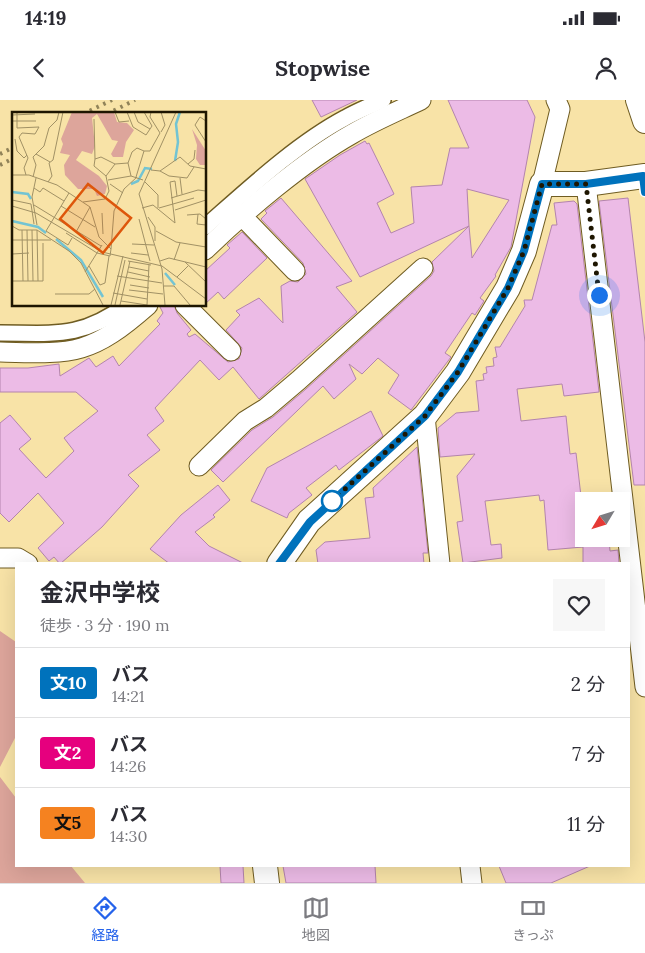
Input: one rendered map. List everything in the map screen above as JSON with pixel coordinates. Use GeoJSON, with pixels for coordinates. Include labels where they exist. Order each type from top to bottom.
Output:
{"type":"FeatureCollection","features":[{"type":"Feature","properties":{"kind":"street"},"geometry":{"type":"LineString","coordinates":[[206,227],[264,176],[323,132],[344,119],[383,100]]}},
{"type":"Feature","properties":{"kind":"street"},"geometry":{"type":"LineString","coordinates":[[206,249],[326,150],[352,133],[421,100]]}},
{"type":"Feature","properties":{"kind":"street"},"geometry":{"type":"LineString","coordinates":[[280,562],[310,522],[425,416],[458,372],[508,288],[524,251],[560,109],[556,100]]}},
{"type":"Feature","properties":{"kind":"street"},"geometry":{"type":"LineString","coordinates":[[638,100],[645,121]]}},
{"type":"Feature","properties":{"kind":"street"},"geometry":{"type":"LineString","coordinates":[[542,184],[644,182]]}},
{"type":"Feature","properties":{"kind":"street"},"geometry":{"type":"LineString","coordinates":[[586,184],[645,687]]}},
{"type":"Feature","properties":{"kind":"street"},"geometry":{"type":"LineString","coordinates":[[243,217],[295,271]]}},
{"type":"Feature","properties":{"kind":"street"},"geometry":{"type":"LineString","coordinates":[[199,466],[245,421],[266,408],[299,380],[423,268]]}},
{"type":"Feature","properties":{"kind":"street"},"geometry":{"type":"LineString","coordinates":[[0,333],[75,332],[108,318],[125,306]]}},
{"type":"Feature","properties":{"kind":"street"},"geometry":{"type":"LineString","coordinates":[[0,352],[64,354],[80,350],[109,337],[147,306]]}},
{"type":"Feature","properties":{"kind":"street"},"geometry":{"type":"LineString","coordinates":[[186,306],[232,350]]}},
{"type":"Feature","properties":{"kind":"street"},"geometry":{"type":"LineString","coordinates":[[425,416],[440,562]]}},
{"type":"Feature","properties":{"kind":"street"},"geometry":{"type":"LineString","coordinates":[[0,558],[18,558],[25,562]]}},
{"type":"Feature","properties":{"kind":"street"},"geometry":{"type":"LineString","coordinates":[[265,867],[268,883]]}},
{"type":"Feature","properties":{"kind":"street"},"geometry":{"type":"LineString","coordinates":[[470,867],[472,883]]}},
{"type":"Feature","properties":{"kind":"shaded area"},"geometry":{"type":"Polygon","coordinates":[[[0,631],[15,641],[15,738],[0,767],[0,631]]]}},
{"type":"Feature","properties":{"kind":"shaded area"},"geometry":{"type":"Polygon","coordinates":[[[0,777],[15,797],[15,867],[72,867],[85,883],[0,883],[0,777]]]}},
{"type":"Feature","properties":{"kind":"building"},"geometry":{"type":"Polygon","coordinates":[[[312,100],[357,100],[321,117],[312,100]]]}},
{"type":"Feature","properties":{"kind":"building"},"geometry":{"type":"Polygon","coordinates":[[[448,100],[527,100],[535,117],[511,247],[496,276],[480,298],[484,301],[475,315],[472,313],[445,353],[451,357],[411,410],[388,393],[399,375],[378,358],[362,374],[349,364],[356,379],[334,399],[323,386],[223,482],[211,470],[252,430],[273,417],[306,389],[431,276],[434,271],[432,262],[469,226],[360,277],[305,179],[340,155],[365,141],[367,144],[369,143],[394,194],[377,203],[391,233],[414,223],[411,187],[442,185],[450,148],[469,148],[448,100]],[[467,189],[472,258],[509,200],[467,189]]]}},
{"type":"Feature","properties":{"kind":"building"},"geometry":{"type":"Polygon","coordinates":[[[281,198],[352,281],[336,287],[357,312],[259,399],[233,367],[219,380],[200,360],[155,408],[164,421],[147,435],[160,450],[128,475],[139,486],[102,527],[62,562],[58,562],[54,557],[49,561],[38,548],[64,523],[38,493],[9,522],[0,513],[0,423],[10,415],[31,439],[19,449],[46,478],[74,451],[64,438],[98,411],[76,392],[0,392],[0,368],[28,368],[59,364],[60,376],[89,358],[96,367],[113,356],[119,366],[160,324],[157,321],[163,313],[160,306],[174,306],[177,313],[191,330],[187,334],[189,337],[195,334],[228,362],[239,359],[242,348],[226,330],[240,315],[236,311],[259,298],[283,323],[281,286],[290,281],[298,282],[306,274],[303,263],[261,219],[267,213],[265,211],[281,198]]]}},
{"type":"Feature","properties":{"kind":"building"},"geometry":{"type":"Polygon","coordinates":[[[628,198],[645,342],[645,485],[634,485],[599,201],[628,198]]]}},
{"type":"Feature","properties":{"kind":"building"},"geometry":{"type":"Polygon","coordinates":[[[574,201],[577,204],[599,392],[564,396],[562,384],[517,389],[521,421],[566,416],[570,454],[576,453],[580,492],[575,492],[575,548],[548,550],[544,500],[540,501],[539,495],[485,501],[491,545],[501,544],[502,558],[463,562],[457,522],[463,521],[457,476],[475,454],[440,457],[438,428],[456,413],[479,411],[476,381],[484,380],[483,374],[487,373],[486,367],[494,366],[493,358],[497,357],[495,347],[500,347],[525,306],[524,300],[532,300],[552,225],[557,225],[554,203],[574,201]]]}},
{"type":"Feature","properties":{"kind":"building"},"geometry":{"type":"Polygon","coordinates":[[[242,232],[267,258],[224,299],[218,292],[206,303],[206,270],[230,248],[227,245],[242,232]]]}},
{"type":"Feature","properties":{"kind":"building"},"geometry":{"type":"Polygon","coordinates":[[[371,411],[383,436],[339,470],[336,465],[306,488],[312,495],[289,513],[287,518],[251,501],[267,468],[371,411]]]}},
{"type":"Feature","properties":{"kind":"building"},"geometry":{"type":"Polygon","coordinates":[[[417,447],[428,553],[423,553],[424,562],[318,562],[316,550],[325,542],[370,538],[365,498],[374,497],[373,488],[417,447]]]}},
{"type":"Feature","properties":{"kind":"building"},"geometry":{"type":"Polygon","coordinates":[[[218,485],[230,500],[213,515],[215,517],[195,532],[209,546],[241,562],[167,562],[150,549],[181,515],[218,485]]]}},
{"type":"Feature","properties":{"kind":"building"},"geometry":{"type":"Polygon","coordinates":[[[583,548],[610,548],[610,551],[618,550],[619,562],[583,562],[583,548]]]}},
{"type":"Feature","properties":{"kind":"building"},"geometry":{"type":"Polygon","coordinates":[[[220,867],[243,867],[244,883],[221,883],[220,867]]]}},
{"type":"Feature","properties":{"kind":"building"},"geometry":{"type":"Polygon","coordinates":[[[283,867],[375,867],[376,883],[286,883],[283,867]]]}},
{"type":"Feature","properties":{"kind":"building"},"geometry":{"type":"Polygon","coordinates":[[[499,867],[588,867],[551,883],[506,883],[499,867]]]}},
{"type":"Feature","properties":{"kind":"railway"},"geometry":{"type":"LineString","coordinates":[[87,112],[112,100]]}},
{"type":"Feature","properties":{"kind":"railway"},"geometry":{"type":"LineString","coordinates":[[111,112],[135,100]]}},
{"type":"Feature","properties":{"kind":"railway"},"geometry":{"type":"LineString","coordinates":[[0,154],[12,148]]}},
{"type":"Feature","properties":{"kind":"railway"},"geometry":{"type":"LineString","coordinates":[[0,165],[12,159]]}},
{"type":"Feature","properties":{"kind":"bus line","name":"文10"},"geometry":{"type":"LineString","coordinates":[[280,562],[310,522],[425,416],[458,372],[508,288],[524,251],[535,217],[542,184],[586,184],[643,176],[645,192]]}},
{"type":"Feature","properties":{"kind":"route"},"geometry":{"type":"LineString","coordinates":[[332,501],[425,416],[458,372],[508,288],[524,251],[535,217],[542,184],[586,184],[599,295]]}}]}
